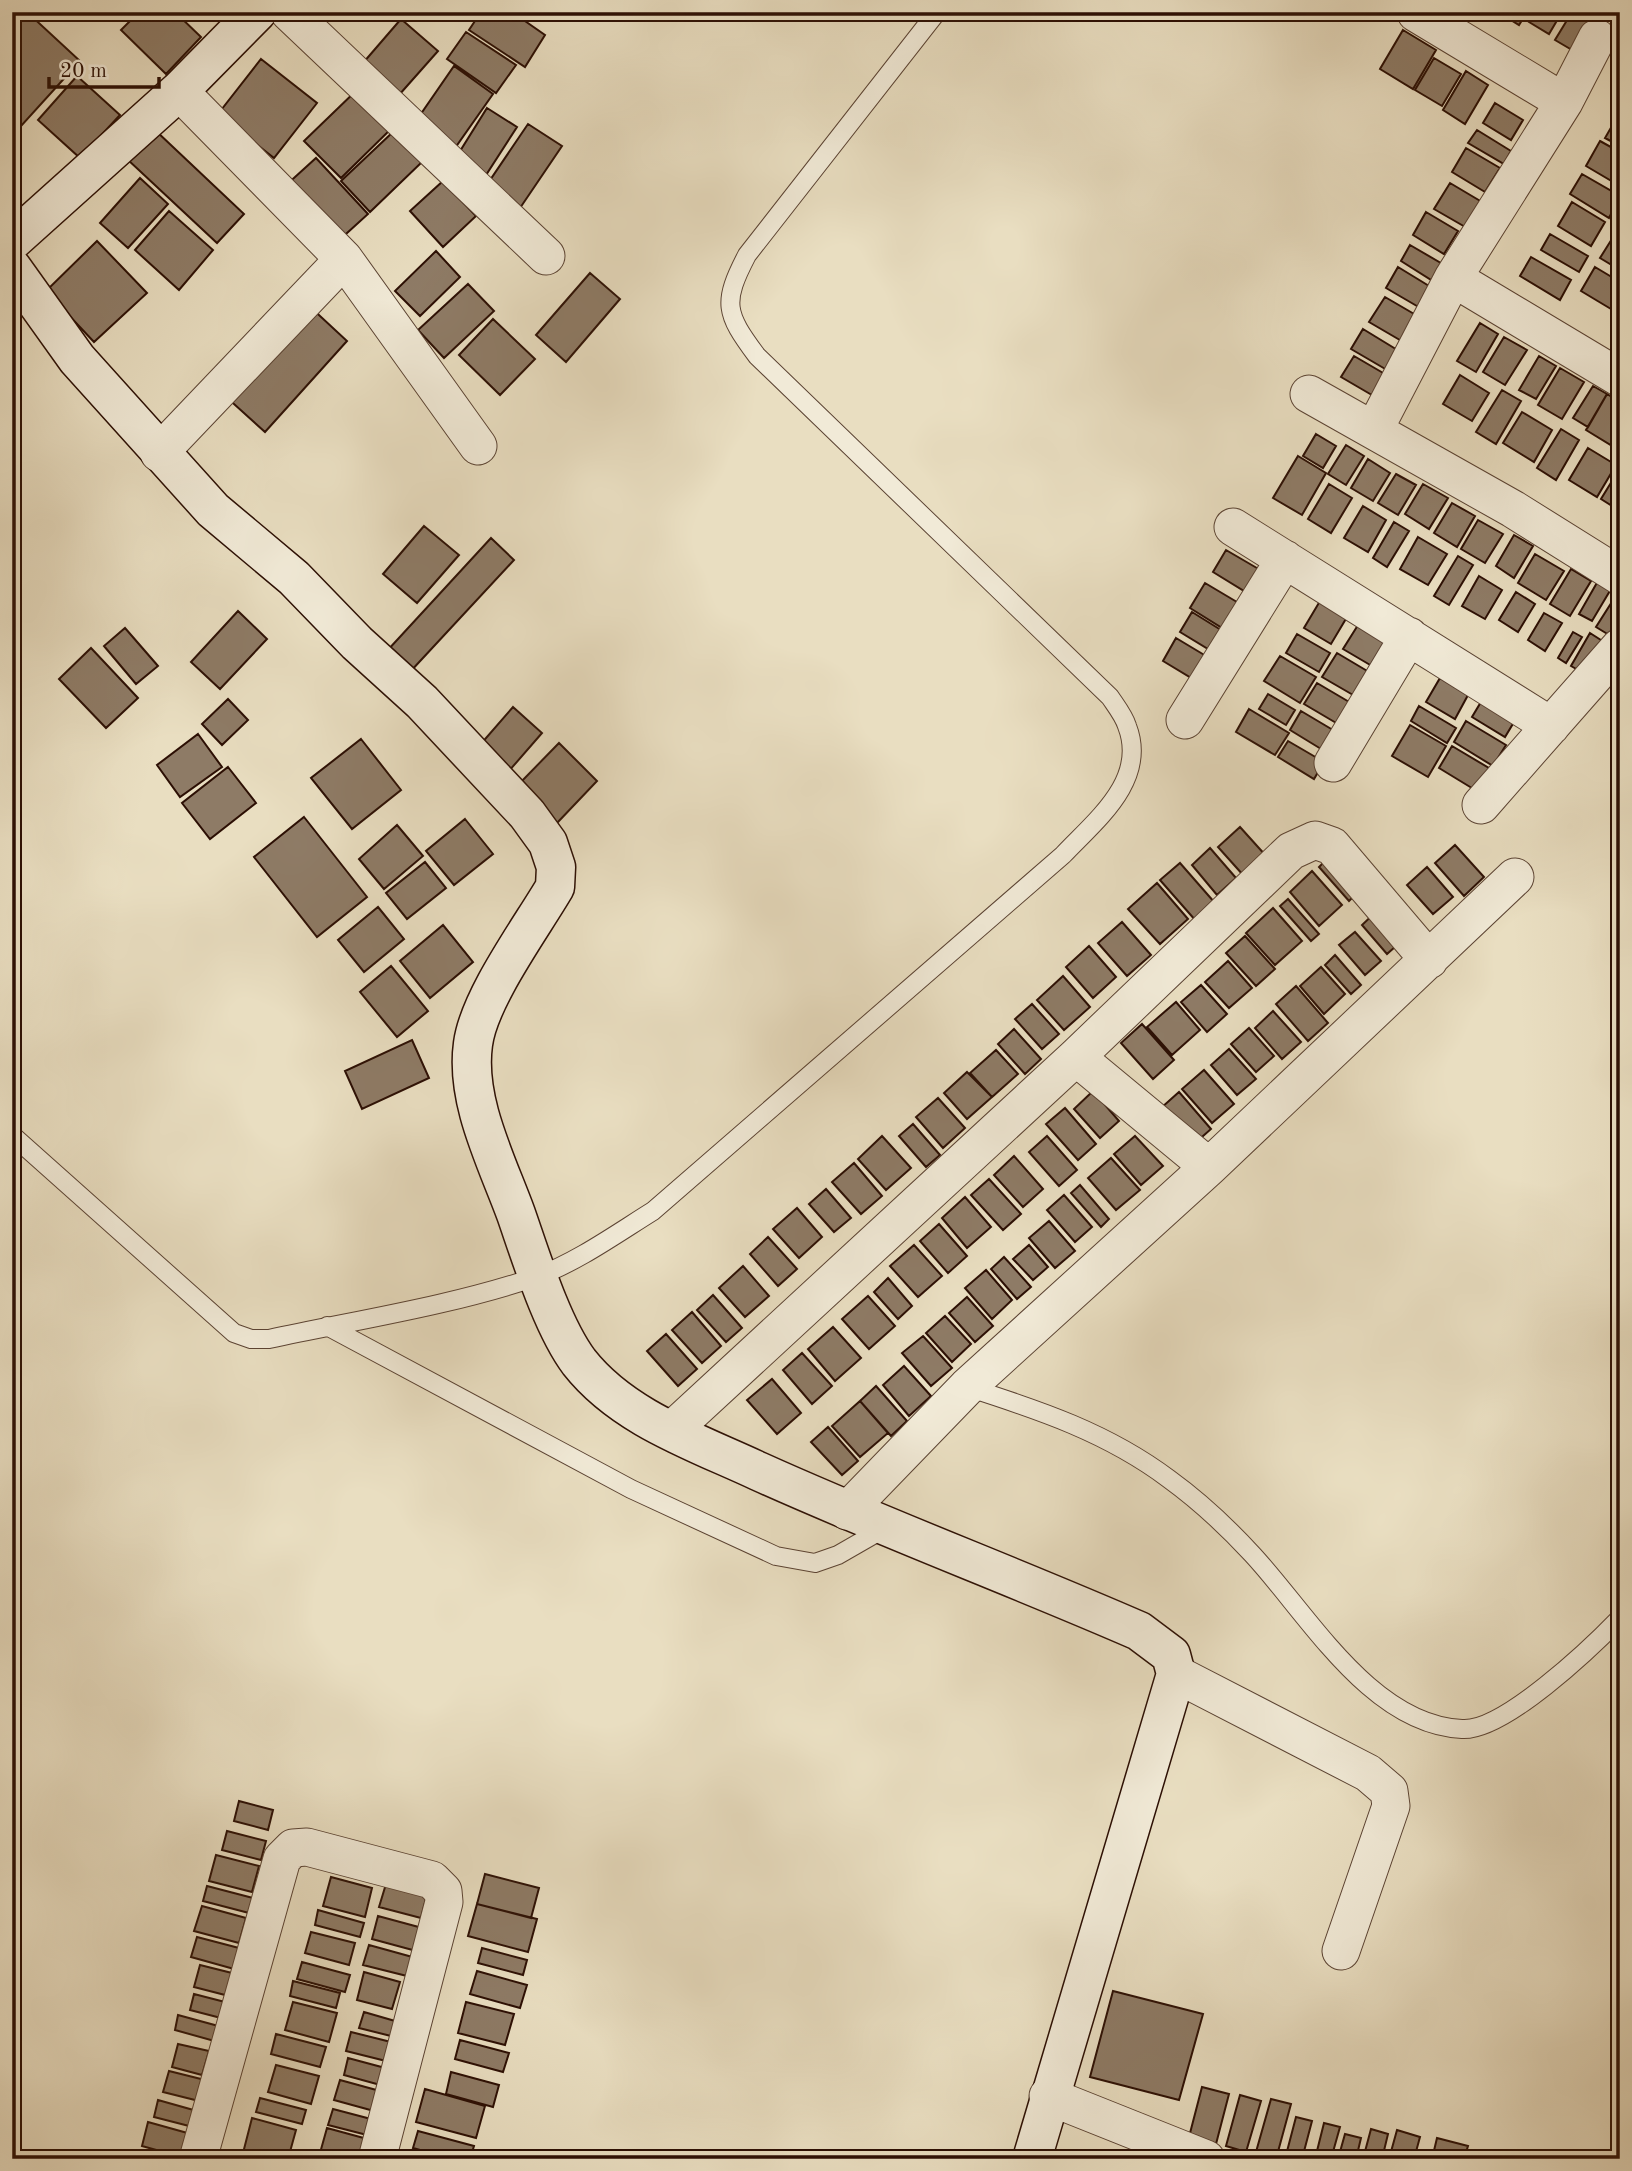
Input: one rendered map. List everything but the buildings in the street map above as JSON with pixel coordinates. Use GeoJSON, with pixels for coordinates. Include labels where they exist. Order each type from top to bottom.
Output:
{"type":"FeatureCollection","features":[{"type":"Feature","properties":{"kind":"street"},"geometry":{"type":"LineString","coordinates":[[257,12],[13,247],[77,359],[159,453],[213,510],[294,578],[356,643],[422,702],[527,814],[548,843],[556,867],[555,887],[484,1009],[472,1045],[480,1116],[538,1276],[578,1360],[602,1387],[629,1407],[671,1431],[847,1511],[1139,1631],[1171,1655],[1176,1674],[1048,2096],[1032,2159]]}},
{"type":"Feature","properties":{"kind":"street"},"geometry":{"type":"LineString","coordinates":[[289,12],[547,256]]}},
{"type":"Feature","properties":{"kind":"street"},"geometry":{"type":"LineString","coordinates":[[1416,13],[1564,102]]}},
{"type":"Feature","properties":{"kind":"street"},"geometry":{"type":"LineString","coordinates":[[1374,430],[1453,278],[1564,102],[1597,38]]}},
{"type":"Feature","properties":{"kind":"street"},"geometry":{"type":"LineString","coordinates":[[179,90],[344,259],[478,446]]}},
{"type":"Feature","properties":{"kind":"street"},"geometry":{"type":"LineString","coordinates":[[159,453],[344,259]]}},
{"type":"Feature","properties":{"kind":"street"},"geometry":{"type":"LineString","coordinates":[[1453,278],[1617,370]]}},
{"type":"Feature","properties":{"kind":"street"},"geometry":{"type":"LineString","coordinates":[[1309,394],[1513,509],[1620,576]]}},
{"type":"Feature","properties":{"kind":"street"},"geometry":{"type":"LineString","coordinates":[[1233,527],[1550,726]]}},
{"type":"Feature","properties":{"kind":"street"},"geometry":{"type":"LineString","coordinates":[[1185,720],[1285,559]]}},
{"type":"Feature","properties":{"kind":"street"},"geometry":{"type":"LineString","coordinates":[[1333,763],[1409,636]]}},
{"type":"Feature","properties":{"kind":"street"},"geometry":{"type":"LineString","coordinates":[[1481,804],[1620,647]]}},
{"type":"Feature","properties":{"kind":"street"},"geometry":{"type":"LineString","coordinates":[[671,1431],[1076,1057],[1291,851],[1315,840],[1332,846],[1429,960]]}},
{"type":"Feature","properties":{"kind":"street"},"geometry":{"type":"LineString","coordinates":[[847,1511],[967,1387],[1209,1167],[1515,877]]}},
{"type":"Feature","properties":{"kind":"street"},"geometry":{"type":"LineString","coordinates":[[1076,1057],[1209,1167]]}},
{"type":"Feature","properties":{"kind":"street"},"geometry":{"type":"LineString","coordinates":[[1176,1674],[1368,1773],[1389,1791],[1391,1806],[1341,1951]]}},
{"type":"Feature","properties":{"kind":"street"},"geometry":{"type":"LineString","coordinates":[[198,2159],[282,1859],[293,1848],[307,1847],[432,1880],[443,1891],[444,1902],[377,2159]]}},
{"type":"Feature","properties":{"kind":"street"},"geometry":{"type":"LineString","coordinates":[[1048,2096],[1206,2159]]}},
{"type":"Feature","properties":{"kind":"lane"},"geometry":{"type":"LineString","coordinates":[[12,1135],[234,1333],[259,1340],[475,1294],[538,1276],[609,1239],[653,1211],[1063,855],[1117,797],[1133,763],[1128,726],[1110,698],[757,356],[735,326],[730,286],[747,255],[937,12]]}},
{"type":"Feature","properties":{"kind":"lane"},"geometry":{"type":"LineString","coordinates":[[327,1326],[631,1489],[776,1556],[815,1563],[838,1555],[887,1527]]}},
{"type":"Feature","properties":{"kind":"lane"},"geometry":{"type":"LineString","coordinates":[[967,1387],[1047,1413],[1116,1443],[1171,1480],[1251,1552],[1330,1646],[1373,1689],[1422,1723],[1465,1730],[1514,1711],[1595,1643],[1620,1618]]}}]}
